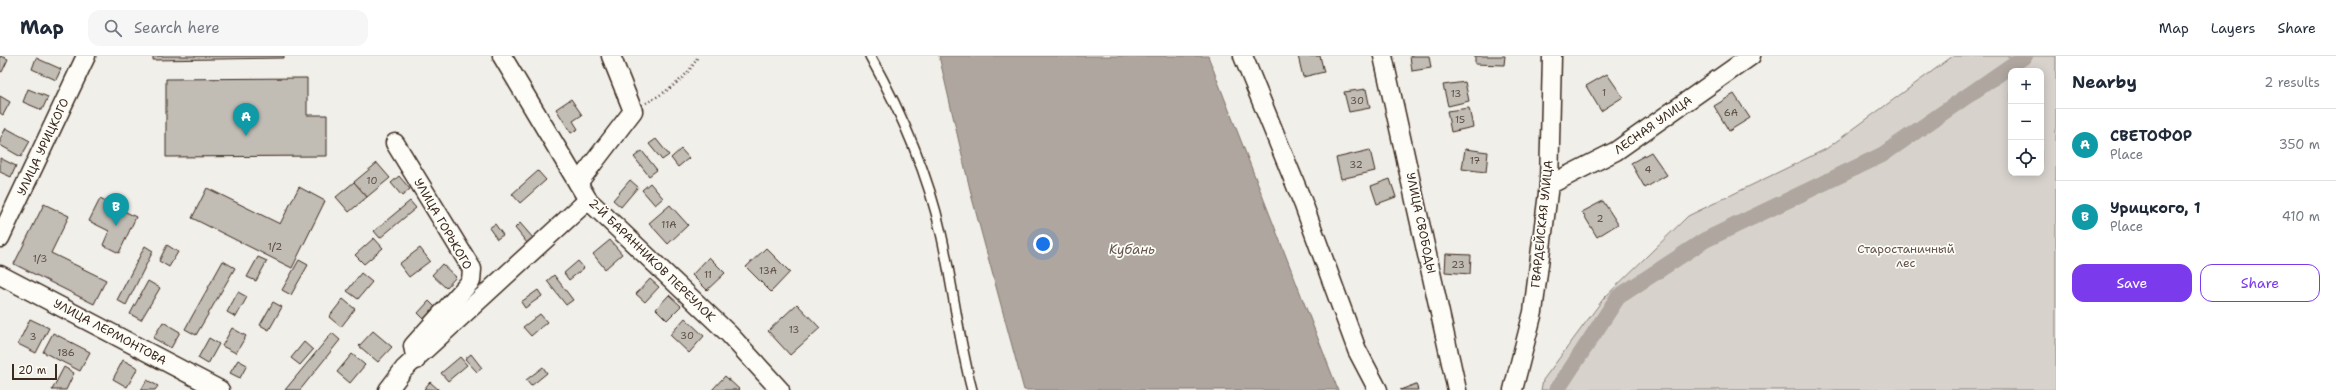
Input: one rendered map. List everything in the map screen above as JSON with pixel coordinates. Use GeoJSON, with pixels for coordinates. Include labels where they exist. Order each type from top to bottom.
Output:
{"type":"FeatureCollection","features":[{"type":"Feature","properties":{"kind":"street","name":"УЛИЦА УРИЦКОГО"},"geometry":{"type":"LineString","coordinates":[[0,238],[86,56]]}},
{"type":"Feature","properties":{"kind":"street","name":"2-Й БАРАННИКОВ ПЕРЕУЛОК"},"geometry":{"type":"LineString","coordinates":[[502,56],[588,200],[729,334],[780,390]]}},
{"type":"Feature","properties":{"kind":"street"},"geometry":{"type":"LineString","coordinates":[[578,183],[633,111],[611,56]]}},
{"type":"Feature","properties":{"kind":"street"},"geometry":{"type":"LineString","coordinates":[[1243,56],[1303,203],[1357,350],[1378,390]]}},
{"type":"Feature","properties":{"kind":"street","name":"УЛИЦА СВОБОДЫ"},"geometry":{"type":"LineString","coordinates":[[1383,56],[1457,390]]}},
{"type":"Feature","properties":{"kind":"street","name":"ГВАРДЕЙСКАЯ УЛИЦА"},"geometry":{"type":"LineString","coordinates":[[1513,390],[1533,312],[1549,185],[1552,56]]}},
{"type":"Feature","properties":{"kind":"street","name":"ЛЕСНАЯ УЛИЦА"},"geometry":{"type":"LineString","coordinates":[[1549,185],[1616,151],[1751,56]]}},
{"type":"Feature","properties":{"kind":"street","name":"УЛИЦА ГОРЬКОГО"},"geometry":{"type":"LineString","coordinates":[[395,143],[472,269],[471,280],[413,346],[416,360]]}},
{"type":"Feature","properties":{"kind":"street"},"geometry":{"type":"LineString","coordinates":[[388,390],[404,369],[416,360],[588,200]]}},
{"type":"Feature","properties":{"kind":"street","name":"УЛИЦА ЛЕРМОНТОВА"},"geometry":{"type":"LineString","coordinates":[[0,275],[220,390]]}},
{"type":"Feature","properties":{"kind":"lane"},"geometry":{"type":"LineString","coordinates":[[870,56],[891,94],[925,173],[941,233],[966,368],[972,390]]}},
{"type":"Feature","properties":{"kind":"path"},"geometry":{"type":"LineString","coordinates":[[633,111],[664,93],[694,64],[698,56]]}},
{"type":"Feature","properties":{"kind":"green space","name":"Старостаничный лес"},"geometry":{"type":"Polygon","coordinates":[[[1953,56],[2056,56],[2056,390],[1541,390],[1543,380],[1604,298],[1688,216],[1826,149],[1953,56]]]}},
{"type":"Feature","properties":{"kind":"water","name":"Кубань"},"geometry":{"type":"Polygon","coordinates":[[[939,56],[1208,56],[1338,390],[1024,390],[972,198],[939,56]]]}},
{"type":"Feature","properties":{"kind":"building"},"geometry":{"type":"Polygon","coordinates":[[[0,56],[8,59],[2,72],[0,71],[0,56]]]}},
{"type":"Feature","properties":{"kind":"building"},"geometry":{"type":"Polygon","coordinates":[[[153,56],[284,56],[284,58],[153,60],[153,56]]]}},
{"type":"Feature","properties":{"kind":"building"},"geometry":{"type":"Polygon","coordinates":[[[1298,56],[1320,56],[1324,72],[1303,77],[1298,56]]]}},
{"type":"Feature","properties":{"kind":"building"},"geometry":{"type":"Polygon","coordinates":[[[1410,56],[1429,56],[1431,68],[1412,71],[1410,56]]]}},
{"type":"Feature","properties":{"kind":"building"},"geometry":{"type":"Polygon","coordinates":[[[1475,56],[1505,56],[1504,65],[1475,64],[1475,56]]]}},
{"type":"Feature","properties":{"kind":"building"},"geometry":{"type":"Polygon","coordinates":[[[36,58],[61,69],[56,80],[32,69],[36,58]]]}},
{"type":"Feature","properties":{"kind":"building"},"geometry":{"type":"Polygon","coordinates":[[[1607,74],[1623,97],[1601,111],[1586,86],[1607,74]]]}},
{"type":"Feature","properties":{"kind":"building"},"geometry":{"type":"Polygon","coordinates":[[[307,78],[307,115],[327,115],[327,156],[166,157],[166,79],[307,78]]]}},
{"type":"Feature","properties":{"kind":"building"},"geometry":{"type":"Polygon","coordinates":[[[1465,82],[1469,101],[1448,106],[1443,85],[1465,82]]]}},
{"type":"Feature","properties":{"kind":"building"},"geometry":{"type":"Polygon","coordinates":[[[28,89],[48,97],[42,110],[23,102],[28,89]]]}},
{"type":"Feature","properties":{"kind":"building"},"geometry":{"type":"Polygon","coordinates":[[[1366,89],[1370,108],[1349,112],[1344,92],[1366,89]]]}},
{"type":"Feature","properties":{"kind":"building"},"geometry":{"type":"Polygon","coordinates":[[[1734,94],[1750,118],[1729,131],[1714,106],[1734,94]]]}},
{"type":"Feature","properties":{"kind":"building"},"geometry":{"type":"Polygon","coordinates":[[[0,96],[10,102],[3,115],[0,113],[0,96]]]}},
{"type":"Feature","properties":{"kind":"building"},"geometry":{"type":"Polygon","coordinates":[[[571,99],[582,115],[573,121],[578,129],[571,133],[556,109],[571,99]]]}},
{"type":"Feature","properties":{"kind":"building"},"geometry":{"type":"Polygon","coordinates":[[[1469,108],[1473,127],[1451,132],[1447,111],[1469,108]]]}},
{"type":"Feature","properties":{"kind":"building"},"geometry":{"type":"Polygon","coordinates":[[[6,128],[30,141],[21,157],[0,145],[0,139],[6,128]]]}},
{"type":"Feature","properties":{"kind":"building"},"geometry":{"type":"Polygon","coordinates":[[[656,139],[669,155],[662,160],[649,144],[656,139]]]}},
{"type":"Feature","properties":{"kind":"building"},"geometry":{"type":"Polygon","coordinates":[[[681,149],[689,158],[678,167],[671,158],[681,149]]]}},
{"type":"Feature","properties":{"kind":"building"},"geometry":{"type":"Polygon","coordinates":[[[1465,149],[1488,152],[1486,172],[1462,169],[1465,149]]]}},
{"type":"Feature","properties":{"kind":"building"},"geometry":{"type":"Polygon","coordinates":[[[1370,150],[1375,171],[1341,179],[1336,158],[1370,150]]]}},
{"type":"Feature","properties":{"kind":"building"},"geometry":{"type":"Polygon","coordinates":[[[642,151],[657,170],[649,176],[634,157],[642,151]]]}},
{"type":"Feature","properties":{"kind":"building"},"geometry":{"type":"Polygon","coordinates":[[[1651,152],[1667,175],[1645,188],[1631,163],[1651,152]]]}},
{"type":"Feature","properties":{"kind":"building"},"geometry":{"type":"Polygon","coordinates":[[[0,158],[16,166],[11,177],[0,172],[0,158]]]}},
{"type":"Feature","properties":{"kind":"building"},"geometry":{"type":"Polygon","coordinates":[[[377,163],[390,178],[367,197],[354,182],[377,163]]]}},
{"type":"Feature","properties":{"kind":"building"},"geometry":{"type":"Polygon","coordinates":[[[538,171],[546,180],[520,203],[512,194],[538,171]]]}},
{"type":"Feature","properties":{"kind":"building"},"geometry":{"type":"Polygon","coordinates":[[[399,176],[410,189],[402,196],[391,183],[399,176]]]}},
{"type":"Feature","properties":{"kind":"building"},"geometry":{"type":"Polygon","coordinates":[[[1390,179],[1396,197],[1377,204],[1371,186],[1390,179]]]}},
{"type":"Feature","properties":{"kind":"building"},"geometry":{"type":"Polygon","coordinates":[[[630,180],[638,187],[621,207],[613,200],[630,180]]]}},
{"type":"Feature","properties":{"kind":"building"},"geometry":{"type":"Polygon","coordinates":[[[354,182],[367,197],[349,212],[336,197],[354,182]]]}},
{"type":"Feature","properties":{"kind":"building"},"geometry":{"type":"Polygon","coordinates":[[[650,183],[663,198],[655,205],[642,190],[650,183]]]}},
{"type":"Feature","properties":{"kind":"building"},"geometry":{"type":"Polygon","coordinates":[[[299,187],[325,201],[292,268],[192,218],[207,188],[280,224],[299,187]]]}},
{"type":"Feature","properties":{"kind":"building"},"geometry":{"type":"Polygon","coordinates":[[[100,199],[136,217],[119,253],[103,245],[109,231],[89,221],[100,199]]]}},
{"type":"Feature","properties":{"kind":"building"},"geometry":{"type":"Polygon","coordinates":[[[410,201],[416,208],[380,238],[374,231],[410,201]]]}},
{"type":"Feature","properties":{"kind":"building"},"geometry":{"type":"Polygon","coordinates":[[[1603,201],[1618,224],[1597,237],[1582,212],[1603,201]]]}},
{"type":"Feature","properties":{"kind":"building"},"geometry":{"type":"Polygon","coordinates":[[[44,204],[69,216],[51,253],[106,280],[94,304],[14,264],[44,204]]]}},
{"type":"Feature","properties":{"kind":"building"},"geometry":{"type":"Polygon","coordinates":[[[670,205],[688,225],[668,244],[649,223],[670,205]]]}},
{"type":"Feature","properties":{"kind":"building"},"geometry":{"type":"Polygon","coordinates":[[[520,223],[533,238],[527,243],[515,228],[520,223]]]}},
{"type":"Feature","properties":{"kind":"building"},"geometry":{"type":"Polygon","coordinates":[[[495,224],[503,235],[497,239],[489,228],[495,224]]]}},
{"type":"Feature","properties":{"kind":"building"},"geometry":{"type":"Polygon","coordinates":[[[374,238],[383,248],[364,264],[355,255],[374,238]]]}},
{"type":"Feature","properties":{"kind":"building"},"geometry":{"type":"Polygon","coordinates":[[[610,240],[622,254],[605,269],[593,254],[610,240]]]}},
{"type":"Feature","properties":{"kind":"building"},"geometry":{"type":"Polygon","coordinates":[[[167,245],[178,252],[169,267],[159,261],[167,245]]]}},
{"type":"Feature","properties":{"kind":"building"},"geometry":{"type":"Polygon","coordinates":[[[145,246],[153,251],[126,305],[117,300],[145,246]]]}},
{"type":"Feature","properties":{"kind":"building"},"geometry":{"type":"Polygon","coordinates":[[[420,248],[430,261],[409,277],[399,264],[420,248]]]}},
{"type":"Feature","properties":{"kind":"building"},"geometry":{"type":"Polygon","coordinates":[[[766,248],[790,272],[771,292],[746,267],[766,248]]]}},
{"type":"Feature","properties":{"kind":"building"},"geometry":{"type":"Polygon","coordinates":[[[1446,254],[1471,255],[1470,274],[1445,272],[1446,254]]]}},
{"type":"Feature","properties":{"kind":"building"},"geometry":{"type":"Polygon","coordinates":[[[258,257],[267,261],[256,281],[247,277],[258,257]]]}},
{"type":"Feature","properties":{"kind":"building"},"geometry":{"type":"Polygon","coordinates":[[[709,257],[725,273],[707,290],[692,275],[709,257]]]}},
{"type":"Feature","properties":{"kind":"building"},"geometry":{"type":"Polygon","coordinates":[[[299,260],[308,265],[291,295],[282,290],[299,260]]]}},
{"type":"Feature","properties":{"kind":"building"},"geometry":{"type":"Polygon","coordinates":[[[223,261],[235,268],[196,335],[185,329],[223,261]]]}},
{"type":"Feature","properties":{"kind":"building"},"geometry":{"type":"Polygon","coordinates":[[[578,261],[584,268],[569,280],[564,273],[578,261]]]}},
{"type":"Feature","properties":{"kind":"building"},"geometry":{"type":"Polygon","coordinates":[[[442,264],[456,277],[446,288],[432,275],[442,264]]]}},
{"type":"Feature","properties":{"kind":"building"},"geometry":{"type":"Polygon","coordinates":[[[361,273],[372,282],[358,299],[347,291],[361,273]]]}},
{"type":"Feature","properties":{"kind":"building"},"geometry":{"type":"Polygon","coordinates":[[[554,275],[573,300],[566,305],[547,281],[554,275]]]}},
{"type":"Feature","properties":{"kind":"building"},"geometry":{"type":"Polygon","coordinates":[[[650,279],[659,287],[645,302],[636,294],[650,279]]]}},
{"type":"Feature","properties":{"kind":"building"},"geometry":{"type":"Polygon","coordinates":[[[148,281],[160,288],[141,320],[130,314],[148,281]]]}},
{"type":"Feature","properties":{"kind":"building"},"geometry":{"type":"Polygon","coordinates":[[[538,290],[542,296],[525,308],[521,302],[538,290]]]}},
{"type":"Feature","properties":{"kind":"building"},"geometry":{"type":"Polygon","coordinates":[[[238,292],[247,297],[236,317],[227,312],[238,292]]]}},
{"type":"Feature","properties":{"kind":"building"},"geometry":{"type":"Polygon","coordinates":[[[669,295],[681,306],[667,320],[656,309],[669,295]]]}},
{"type":"Feature","properties":{"kind":"building"},"geometry":{"type":"Polygon","coordinates":[[[343,299],[355,309],[341,327],[329,317],[343,299]]]}},
{"type":"Feature","properties":{"kind":"building"},"geometry":{"type":"Polygon","coordinates":[[[429,301],[437,309],[426,321],[418,313],[429,301]]]}},
{"type":"Feature","properties":{"kind":"building"},"geometry":{"type":"Polygon","coordinates":[[[273,302],[282,307],[269,330],[260,325],[273,302]]]}},
{"type":"Feature","properties":{"kind":"building"},"geometry":{"type":"Polygon","coordinates":[[[797,304],[820,328],[790,355],[768,331],[797,304]]]}},
{"type":"Feature","properties":{"kind":"building"},"geometry":{"type":"Polygon","coordinates":[[[540,314],[547,322],[531,336],[523,327],[540,314]]]}},
{"type":"Feature","properties":{"kind":"building"},"geometry":{"type":"Polygon","coordinates":[[[685,318],[704,336],[689,353],[670,335],[685,318]]]}},
{"type":"Feature","properties":{"kind":"building"},"geometry":{"type":"Polygon","coordinates":[[[30,319],[49,328],[36,353],[18,344],[30,319]]]}},
{"type":"Feature","properties":{"kind":"building"},"geometry":{"type":"Polygon","coordinates":[[[163,322],[180,332],[171,348],[153,338],[163,322]]]}},
{"type":"Feature","properties":{"kind":"building"},"geometry":{"type":"Polygon","coordinates":[[[232,328],[246,336],[236,353],[222,346],[232,328]]]}},
{"type":"Feature","properties":{"kind":"building"},"geometry":{"type":"Polygon","coordinates":[[[373,331],[392,347],[378,362],[359,346],[373,331]]]}},
{"type":"Feature","properties":{"kind":"building"},"geometry":{"type":"Polygon","coordinates":[[[53,333],[90,352],[80,371],[43,352],[53,333]]]}},
{"type":"Feature","properties":{"kind":"building"},"geometry":{"type":"Polygon","coordinates":[[[332,333],[340,340],[300,390],[285,390],[332,333]]]}},
{"type":"Feature","properties":{"kind":"building"},"geometry":{"type":"Polygon","coordinates":[[[209,338],[219,344],[208,364],[198,358],[209,338]]]}},
{"type":"Feature","properties":{"kind":"building"},"geometry":{"type":"Polygon","coordinates":[[[304,342],[313,350],[300,365],[291,358],[304,342]]]}},
{"type":"Feature","properties":{"kind":"building"},"geometry":{"type":"Polygon","coordinates":[[[352,354],[365,365],[350,383],[337,372],[352,354]]]}},
{"type":"Feature","properties":{"kind":"building"},"geometry":{"type":"Polygon","coordinates":[[[471,354],[482,368],[477,372],[465,359],[471,354]]]}},
{"type":"Feature","properties":{"kind":"building"},"geometry":{"type":"Polygon","coordinates":[[[460,357],[467,365],[448,381],[441,373],[460,357]]]}},
{"type":"Feature","properties":{"kind":"building"},"geometry":{"type":"Polygon","coordinates":[[[123,360],[138,368],[127,387],[113,379],[123,360]]]}},
{"type":"Feature","properties":{"kind":"building"},"geometry":{"type":"Polygon","coordinates":[[[238,360],[247,365],[240,378],[230,373],[238,360]]]}},
{"type":"Feature","properties":{"kind":"building"},"geometry":{"type":"Polygon","coordinates":[[[64,367],[74,373],[66,390],[52,390],[64,367]]]}},
{"type":"Feature","properties":{"kind":"building"},"geometry":{"type":"Polygon","coordinates":[[[543,367],[547,373],[531,386],[526,380],[543,367]]]}},
{"type":"Feature","properties":{"kind":"building"},"geometry":{"type":"Polygon","coordinates":[[[725,376],[740,390],[712,390],[725,376]]]}},
{"type":"Feature","properties":{"kind":"building"},"geometry":{"type":"Polygon","coordinates":[[[147,380],[158,386],[155,390],[141,390],[147,380]]]}},
{"type":"Feature","properties":{"kind":"building"},"geometry":{"type":"Polygon","coordinates":[[[430,382],[439,390],[424,389],[430,382]]]}},
{"type":"Feature","properties":{"kind":"building"},"geometry":{"type":"Polygon","coordinates":[[[1416,384],[1418,390],[1400,390],[1416,384]]]}},
{"type":"Feature","properties":{"kind":"waterway"},"geometry":{"type":"LineString","coordinates":[[1557,390],[1618,297],[1705,240],[1882,155],[2025,56]]}},
{"type":"Feature","properties":{"kind":"place","name":"СВЕТОФОР"},"geometry":{"type":"Point","coordinates":[246,136]}},
{"type":"Feature","properties":{"kind":"place","name":"Урицкого, 1"},"geometry":{"type":"Point","coordinates":[116,226]}}]}
